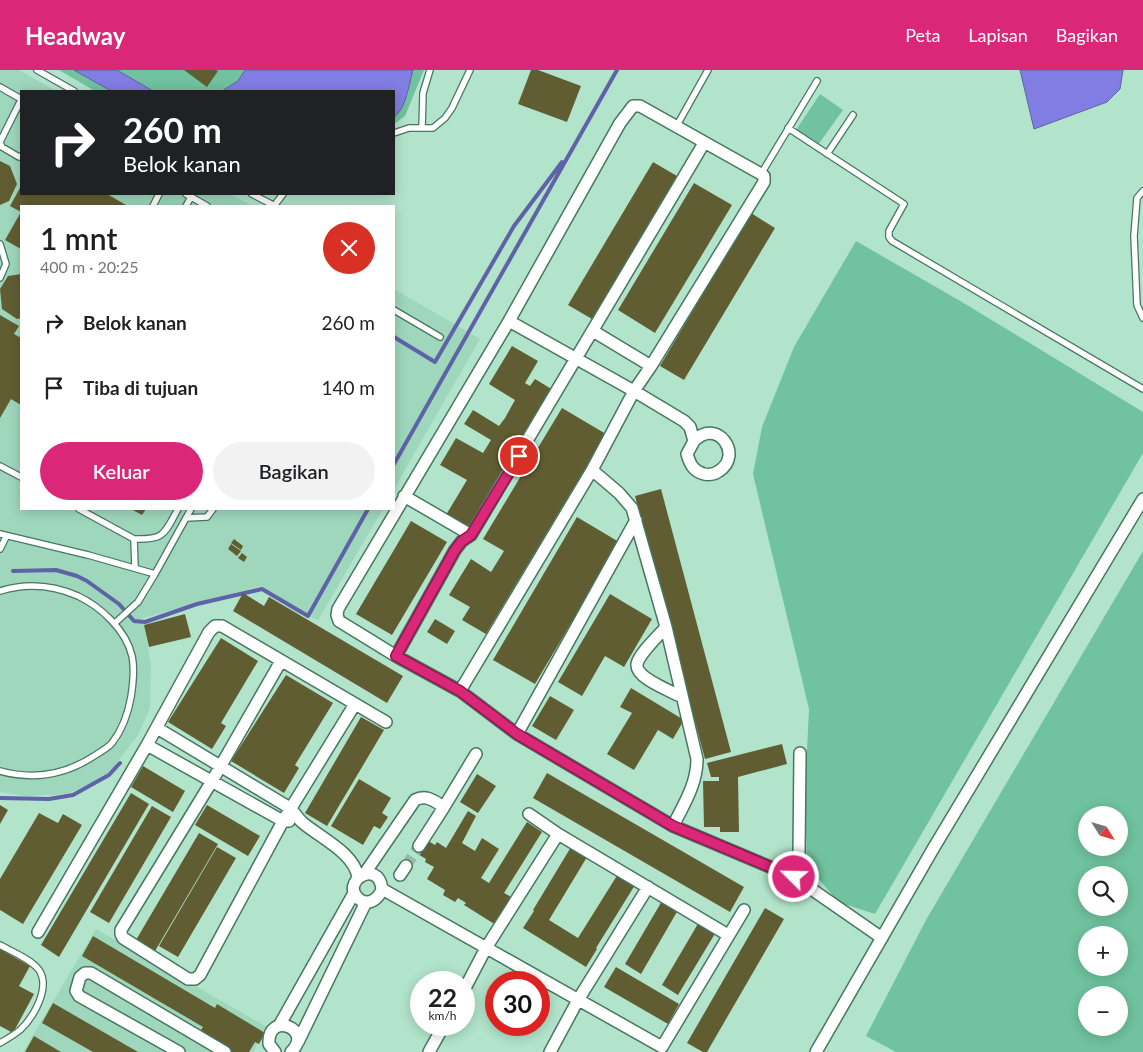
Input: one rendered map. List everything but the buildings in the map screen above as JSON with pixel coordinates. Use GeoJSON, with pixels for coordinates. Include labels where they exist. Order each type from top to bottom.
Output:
{"type":"FeatureCollection","features":[{"type":"Feature","properties":{"kind":"street"},"geometry":{"type":"LineString","coordinates":[[460,691],[592,470],[634,391],[764,182],[764,176],[761,174],[640,106],[633,106],[628,111],[509,321],[338,609],[337,615],[339,620],[396,656],[460,691],[517,734],[673,826],[794,877],[882,938]]}},
{"type":"Feature","properties":{"kind":"street"},"geometry":{"type":"LineString","coordinates":[[396,656],[455,550],[462,541],[471,535],[704,143]]}},
{"type":"Feature","properties":{"kind":"street"},"geometry":{"type":"LineString","coordinates":[[509,321],[684,421],[690,427],[694,441]]}},
{"type":"Feature","properties":{"kind":"street"},"geometry":{"type":"LineString","coordinates":[[593,331],[651,366]]}},
{"type":"Feature","properties":{"kind":"street"},"geometry":{"type":"LineString","coordinates":[[592,470],[627,500],[636,520],[647,566],[666,627],[697,759],[697,773],[673,826]]}},
{"type":"Feature","properties":{"kind":"street"},"geometry":{"type":"LineString","coordinates":[[404,496],[471,535]]}},
{"type":"Feature","properties":{"kind":"street"},"geometry":{"type":"LineString","coordinates":[[816,1052],[1143,499]]}},
{"type":"Feature","properties":{"kind":"street"},"geometry":{"type":"LineString","coordinates":[[517,734],[636,520]]}},
{"type":"Feature","properties":{"kind":"street"},"geometry":{"type":"LineString","coordinates":[[38,932],[147,746],[209,632],[215,626],[222,626],[386,722]]}},
{"type":"Feature","properties":{"kind":"street"},"geometry":{"type":"LineString","coordinates":[[666,627],[643,653],[637,663],[638,670],[651,681],[682,697]]}},
{"type":"Feature","properties":{"kind":"street"},"geometry":{"type":"LineString","coordinates":[[281,661],[221,766],[121,932],[123,938],[188,979],[195,979],[200,976],[290,808],[355,704]]}},
{"type":"Feature","properties":{"kind":"street"},"geometry":{"type":"LineString","coordinates":[[157,728],[290,808],[301,821],[346,856],[362,875]]}},
{"type":"Feature","properties":{"kind":"street"},"geometry":{"type":"LineString","coordinates":[[147,746],[283,821],[301,821]]}},
{"type":"Feature","properties":{"kind":"street"},"geometry":{"type":"LineString","coordinates":[[794,877],[799,855],[800,753]]}},
{"type":"Feature","properties":{"kind":"street"},"geometry":{"type":"LineString","coordinates":[[419,846],[476,754]]}},
{"type":"Feature","properties":{"kind":"street"},"geometry":{"type":"LineString","coordinates":[[280,1026],[354,893],[354,882],[362,875],[415,800],[420,797],[426,797],[444,807]]}},
{"type":"Feature","properties":{"kind":"street"},"geometry":{"type":"LineString","coordinates":[[529,814],[558,834],[728,935]]}},
{"type":"Feature","properties":{"kind":"street"},"geometry":{"type":"LineString","coordinates":[[474,971],[486,948],[558,834]]}},
{"type":"Feature","properties":{"kind":"street"},"geometry":{"type":"LineString","coordinates":[[354,893],[359,899],[366,902],[374,901],[380,896],[382,889],[378,877],[372,874],[362,875]]}},
{"type":"Feature","properties":{"kind":"street"},"geometry":{"type":"LineString","coordinates":[[550,1052],[578,1000],[648,887]]}},
{"type":"Feature","properties":{"kind":"street"},"geometry":{"type":"LineString","coordinates":[[382,889],[578,1000],[661,1050],[744,910]]}},
{"type":"Feature","properties":{"kind":"street"},"geometry":{"type":"LineString","coordinates":[[293,1050],[366,902]]}},
{"type":"Feature","properties":{"kind":"street"},"geometry":{"type":"LineString","coordinates":[[179,1052],[79,996],[76,991],[80,977],[85,973],[91,974],[225,1052]]}},
{"type":"Feature","properties":{"kind":"street"},"geometry":{"type":"LineString","coordinates":[[269,1049],[270,1033],[274,1028],[280,1026],[291,1027],[298,1036],[293,1050]]}},
{"type":"Feature","properties":{"kind":"street"},"geometry":{"type":"LineString","coordinates":[[429,1052],[438,1036]]}},
{"type":"Feature","properties":{"kind":"lane"},"geometry":{"type":"LineString","coordinates":[[37,70],[72,90]]}},
{"type":"Feature","properties":{"kind":"lane"},"geometry":{"type":"LineString","coordinates":[[422,128],[423,93],[430,70]]}},
{"type":"Feature","properties":{"kind":"lane"},"geometry":{"type":"LineString","coordinates":[[395,133],[409,128],[433,128],[445,118],[452,108],[470,70]]}},
{"type":"Feature","properties":{"kind":"lane"},"geometry":{"type":"LineString","coordinates":[[676,127],[708,70]]}},
{"type":"Feature","properties":{"kind":"lane"},"geometry":{"type":"LineString","coordinates":[[761,174],[817,81]]}},
{"type":"Feature","properties":{"kind":"lane"},"geometry":{"type":"LineString","coordinates":[[0,87],[20,98]]}},
{"type":"Feature","properties":{"kind":"lane"},"geometry":{"type":"LineString","coordinates":[[20,101],[0,142],[5,148],[20,156]]}},
{"type":"Feature","properties":{"kind":"lane"},"geometry":{"type":"LineString","coordinates":[[828,154],[853,115]]}},
{"type":"Feature","properties":{"kind":"lane"},"geometry":{"type":"LineString","coordinates":[[788,128],[904,204],[889,231],[889,237],[892,241],[1143,389]]}},
{"type":"Feature","properties":{"kind":"lane"},"geometry":{"type":"LineString","coordinates":[[1143,191],[1137,198],[1134,236],[1137,305],[1143,318]]}},
{"type":"Feature","properties":{"kind":"lane"},"geometry":{"type":"LineString","coordinates":[[189,195],[206,205]]}},
{"type":"Feature","properties":{"kind":"lane"},"geometry":{"type":"LineString","coordinates":[[254,195],[272,205]]}},
{"type":"Feature","properties":{"kind":"lane"},"geometry":{"type":"LineString","coordinates":[[0,244],[6,264],[0,278]]}},
{"type":"Feature","properties":{"kind":"lane"},"geometry":{"type":"LineString","coordinates":[[395,311],[440,337]]}},
{"type":"Feature","properties":{"kind":"lane"},"geometry":{"type":"LineString","coordinates":[[0,466],[20,476]]}},
{"type":"Feature","properties":{"kind":"lane"},"geometry":{"type":"LineString","coordinates":[[81,510],[134,539],[150,539],[161,535],[177,510]]}},
{"type":"Feature","properties":{"kind":"lane"},"geometry":{"type":"LineString","coordinates":[[115,623],[138,602],[190,510]]}},
{"type":"Feature","properties":{"kind":"lane"},"geometry":{"type":"LineString","coordinates":[[186,518],[207,517],[212,510]]}},
{"type":"Feature","properties":{"kind":"lane"},"geometry":{"type":"LineString","coordinates":[[0,534],[6,537],[88,555],[155,574]]}},
{"type":"Feature","properties":{"kind":"lane"},"geometry":{"type":"LineString","coordinates":[[0,549],[6,537]]}},
{"type":"Feature","properties":{"kind":"lane"},"geometry":{"type":"LineString","coordinates":[[134,539],[135,568]]}},
{"type":"Feature","properties":{"kind":"lane"},"geometry":{"type":"LineString","coordinates":[[0,591],[28,586],[44,586],[68,592],[89,601],[115,623],[129,649],[132,657],[133,671],[129,711],[121,729],[111,744],[85,762],[68,770],[50,774],[16,776],[0,771]]}},
{"type":"Feature","properties":{"kind":"lane"},"geometry":{"type":"LineString","coordinates":[[0,945],[35,966],[41,974],[43,984],[42,992],[28,1021],[14,1035],[0,1043]]}},
{"type":"Feature","properties":{"kind":"shaded area"},"geometry":{"type":"Polygon","coordinates":[[[0,70],[19,70],[54,90],[20,90],[20,195],[233,195],[250,205],[20,205],[20,510],[382,510],[318,620],[296,613],[261,586],[143,618],[151,665],[150,708],[138,735],[107,776],[67,794],[26,796],[0,792],[0,70]]]}},
{"type":"Feature","properties":{"kind":"shaded area"},"geometry":{"type":"Polygon","coordinates":[[[59,70],[424,70],[405,116],[395,123],[395,90],[93,90],[59,70]]]}},
{"type":"Feature","properties":{"kind":"shaded area"},"geometry":{"type":"Polygon","coordinates":[[[74,70],[117,70],[151,90],[109,90],[74,70]]]}},
{"type":"Feature","properties":{"kind":"shaded area"},"geometry":{"type":"Polygon","coordinates":[[[245,70],[413,70],[404,102],[395,116],[395,90],[224,90],[238,81],[245,70]]]}},
{"type":"Feature","properties":{"kind":"shaded area"},"geometry":{"type":"Polygon","coordinates":[[[1020,70],[1123,70],[1120,89],[1107,102],[1034,129],[1020,70]]]}},
{"type":"Feature","properties":{"kind":"shaded area"},"geometry":{"type":"Polygon","coordinates":[[[820,94],[843,110],[818,145],[796,130],[820,94]]]}},
{"type":"Feature","properties":{"kind":"shaded area"},"geometry":{"type":"Polygon","coordinates":[[[856,241],[962,302],[1143,412],[1143,453],[875,914],[838,902],[807,865],[805,792],[809,709],[753,474],[762,427],[794,347],[856,241]]]}},
{"type":"Feature","properties":{"kind":"shaded area"},"geometry":{"type":"Polygon","coordinates":[[[395,290],[480,339],[395,487],[395,290]]]}},
{"type":"Feature","properties":{"kind":"shaded area"},"geometry":{"type":"Polygon","coordinates":[[[1143,551],[1143,1052],[896,1052],[866,1036],[926,920],[1143,551]]]}},
{"type":"Feature","properties":{"kind":"shaded area"},"geometry":{"type":"Polygon","coordinates":[[[96,929],[267,1027],[253,1052],[23,1052],[96,929]]]}},
{"type":"Feature","properties":{"kind":"waterway"},"geometry":{"type":"LineString","coordinates":[[395,462],[617,70]]}},
{"type":"Feature","properties":{"kind":"waterway"},"geometry":{"type":"LineString","coordinates":[[395,338],[435,362],[514,226],[562,162]]}},
{"type":"Feature","properties":{"kind":"waterway"},"geometry":{"type":"LineString","coordinates":[[13,571],[56,570],[77,576],[119,604],[134,621],[145,622],[197,604],[262,589],[308,616],[367,510]]}},
{"type":"Feature","properties":{"kind":"waterway"},"geometry":{"type":"LineString","coordinates":[[0,798],[49,799],[73,795],[109,775],[120,763]]}},
{"type":"Feature","properties":{"kind":"tunnel"},"geometry":{"type":"LineString","coordinates":[[406,866],[419,846]]}},
{"type":"Feature","properties":{"kind":"route"},"geometry":{"type":"LineString","coordinates":[[519,456],[471,535],[462,541],[455,550],[396,656],[460,691],[517,734],[673,826],[794,877]]}}]}
